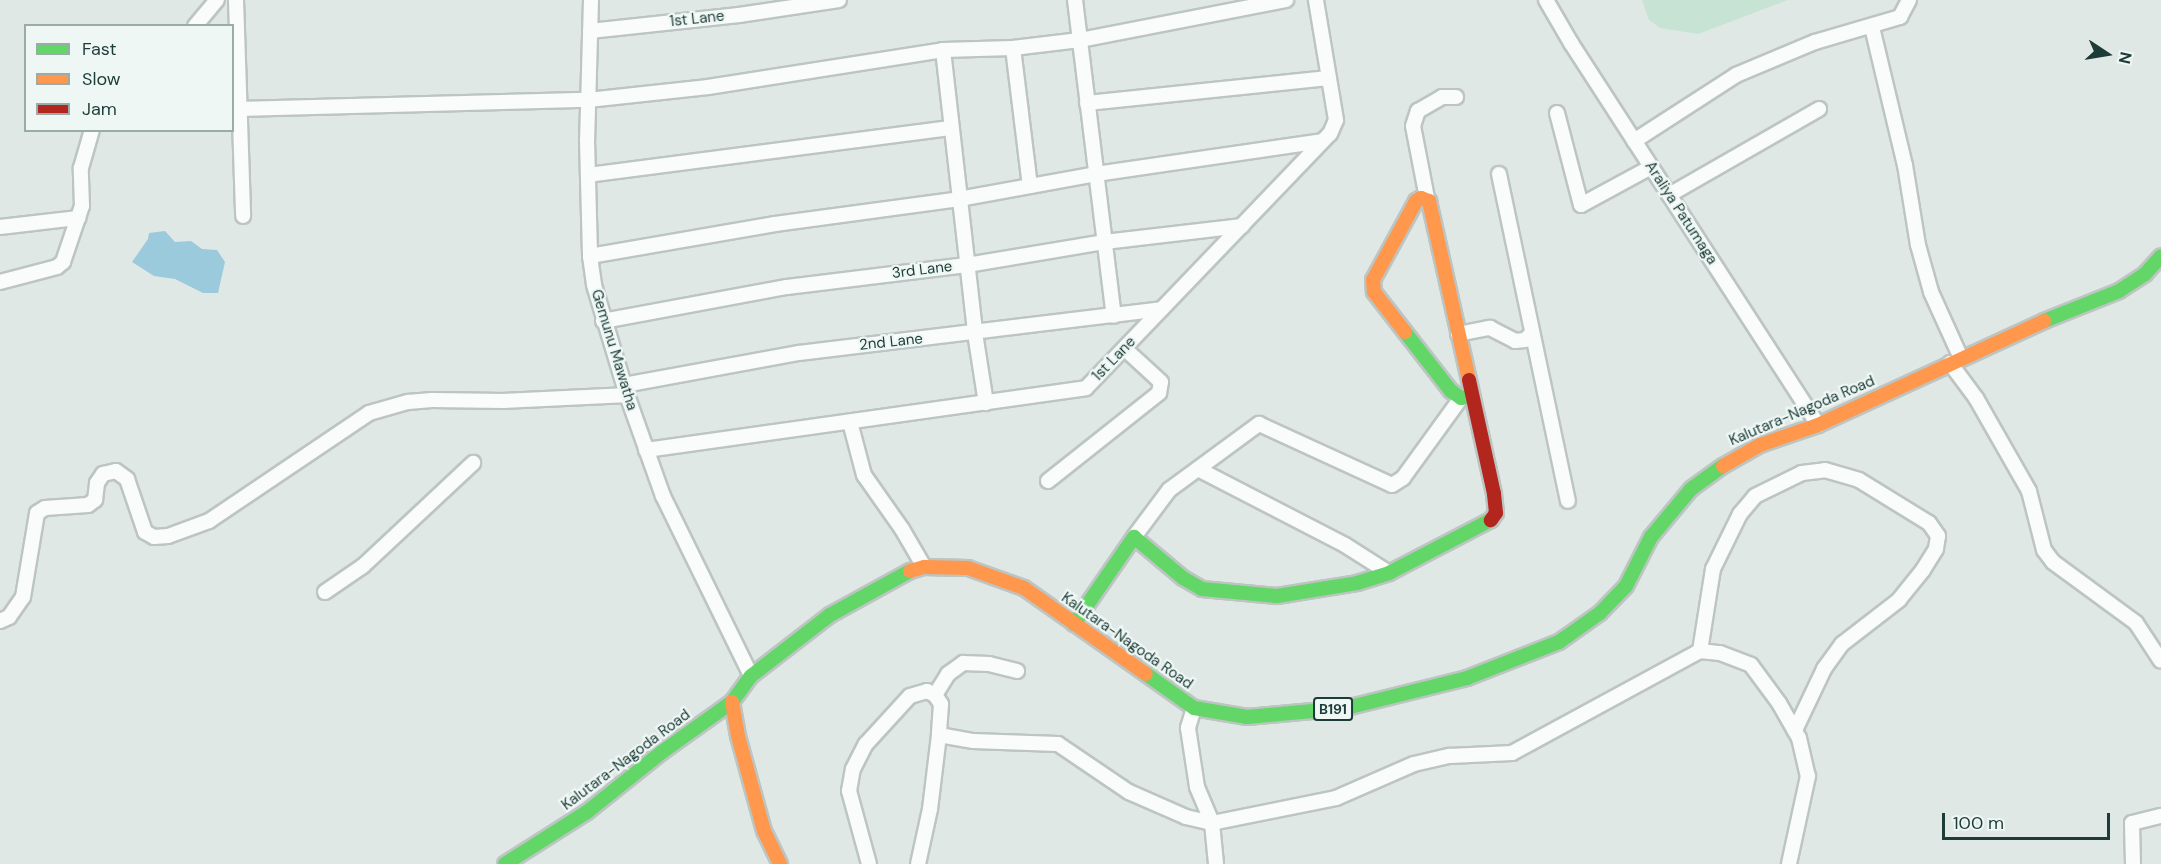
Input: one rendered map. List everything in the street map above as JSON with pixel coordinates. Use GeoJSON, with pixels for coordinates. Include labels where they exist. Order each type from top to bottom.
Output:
{"type":"FeatureCollection","features":[{"type":"Feature","properties":{"kind":"main road"},"geometry":{"type":"LineString","coordinates":[[1074,624],[1134,537],[1193,585],[1228,594],[1277,596],[1308,592],[1389,573],[1490,521],[1496,513],[1494,494],[1467,397],[1458,334],[1427,198],[1421,198],[1416,201],[1372,280],[1374,292],[1451,391],[1467,397]]}},
{"type":"Feature","properties":{"kind":"main road","name":"Kalutara-Nagoda Road"},"geometry":{"type":"LineString","coordinates":[[505,864],[587,812],[662,752],[732,702],[751,676],[830,615],[903,573],[924,567],[968,568],[1024,588],[1194,708],[1247,717],[1346,708],[1467,678],[1559,642],[1600,613],[1626,586],[1651,537],[1691,489],[1708,474],[1760,445],[1818,425],[2046,320],[2119,291],[2145,274],[2161,256]]}},
{"type":"Feature","properties":{"kind":"main road"},"geometry":{"type":"LineString","coordinates":[[732,702],[738,736],[764,831],[780,864]]}},
{"type":"Feature","properties":{"kind":"street"},"geometry":{"type":"LineString","coordinates":[[197,24],[217,0]]}},
{"type":"Feature","properties":{"kind":"street"},"geometry":{"type":"LineString","coordinates":[[236,0],[243,216]]}},
{"type":"Feature","properties":{"kind":"street","name":"Gemunu Mawatha"},"geometry":{"type":"LineString","coordinates":[[591,0],[588,100],[590,256],[603,321],[663,496],[751,676]]}},
{"type":"Feature","properties":{"kind":"street","name":"1st Lane"},"geometry":{"type":"LineString","coordinates":[[590,31],[739,15],[839,0]]}},
{"type":"Feature","properties":{"kind":"street"},"geometry":{"type":"LineString","coordinates":[[1075,0],[1114,316]]}},
{"type":"Feature","properties":{"kind":"street"},"geometry":{"type":"LineString","coordinates":[[238,109],[588,100],[708,87],[943,50],[1013,48],[1080,40],[1286,0]]}},
{"type":"Feature","properties":{"kind":"street","name":"1st Lane"},"geometry":{"type":"LineString","coordinates":[[646,450],[1086,388],[1330,134],[1336,120],[1316,0]]}},
{"type":"Feature","properties":{"kind":"street","name":"Araliya Patumaga"},"geometry":{"type":"LineString","coordinates":[[1546,0],[1571,43],[1818,425]]}},
{"type":"Feature","properties":{"kind":"street"},"geometry":{"type":"LineString","coordinates":[[1634,141],[1736,75],[1815,42],[1900,17],[1909,0]]}},
{"type":"Feature","properties":{"kind":"street"},"geometry":{"type":"LineString","coordinates":[[1872,27],[1905,165],[1918,244],[1928,282],[1956,361],[2029,491],[2044,550],[2053,562],[2136,623],[2161,661]]}},
{"type":"Feature","properties":{"kind":"street"},"geometry":{"type":"LineString","coordinates":[[1013,48],[1030,186]]}},
{"type":"Feature","properties":{"kind":"street"},"geometry":{"type":"LineString","coordinates":[[943,50],[975,333],[986,403]]}},
{"type":"Feature","properties":{"kind":"street"},"geometry":{"type":"LineString","coordinates":[[1087,103],[1329,78]]}},
{"type":"Feature","properties":{"kind":"street"},"geometry":{"type":"LineString","coordinates":[[1427,198],[1413,126],[1418,111],[1442,97],[1456,97]]}},
{"type":"Feature","properties":{"kind":"street"},"geometry":{"type":"LineString","coordinates":[[1669,195],[1819,109]]}},
{"type":"Feature","properties":{"kind":"street"},"geometry":{"type":"LineString","coordinates":[[1557,113],[1581,205],[1651,167]]}},
{"type":"Feature","properties":{"kind":"street"},"geometry":{"type":"LineString","coordinates":[[588,175],[951,128]]}},
{"type":"Feature","properties":{"kind":"street"},"geometry":{"type":"LineString","coordinates":[[0,282],[57,267],[63,262],[82,206],[81,168],[91,132]]}},
{"type":"Feature","properties":{"kind":"street"},"geometry":{"type":"LineString","coordinates":[[590,256],[775,224],[959,199],[1096,174],[1322,141]]}},
{"type":"Feature","properties":{"kind":"street"},"geometry":{"type":"LineString","coordinates":[[1499,174],[1568,501]]}},
{"type":"Feature","properties":{"kind":"street"},"geometry":{"type":"LineString","coordinates":[[0,227],[78,218]]}},
{"type":"Feature","properties":{"kind":"street","name":"3rd Lane"},"geometry":{"type":"LineString","coordinates":[[603,321],[786,287],[967,265],[1105,242],[1242,226]]}},
{"type":"Feature","properties":{"kind":"street","name":"2nd Lane"},"geometry":{"type":"LineString","coordinates":[[0,621],[9,617],[23,597],[37,513],[45,508],[88,506],[94,500],[97,483],[104,474],[116,471],[127,479],[145,532],[154,537],[168,536],[209,521],[369,413],[408,402],[504,400],[625,390],[799,353],[1161,309]]}},
{"type":"Feature","properties":{"kind":"street"},"geometry":{"type":"LineString","coordinates":[[1458,334],[1490,328],[1515,341],[1525,340],[1532,333]]}},
{"type":"Feature","properties":{"kind":"street"},"geometry":{"type":"LineString","coordinates":[[1048,481],[1159,393],[1161,382],[1125,349]]}},
{"type":"Feature","properties":{"kind":"street"},"geometry":{"type":"LineString","coordinates":[[1134,537],[1169,490],[1259,424],[1392,485],[1403,478],[1467,397]]}},
{"type":"Feature","properties":{"kind":"street"},"geometry":{"type":"LineString","coordinates":[[850,422],[864,475],[902,529],[924,567]]}},
{"type":"Feature","properties":{"kind":"street"},"geometry":{"type":"LineString","coordinates":[[325,592],[363,566],[473,463]]}},
{"type":"Feature","properties":{"kind":"street"},"geometry":{"type":"LineString","coordinates":[[1198,469],[1345,545],[1389,573]]}},
{"type":"Feature","properties":{"kind":"street"},"geometry":{"type":"LineString","coordinates":[[1700,651],[1713,569],[1740,514],[1755,496],[1802,473],[1825,470],[1859,480],[1929,523],[1938,536],[1936,549],[1923,570],[1899,600],[1842,644],[1824,669],[1795,730]]}},
{"type":"Feature","properties":{"kind":"street"},"geometry":{"type":"LineString","coordinates":[[939,735],[973,741],[1058,744],[1129,792],[1186,817],[1212,823],[1336,798],[1414,764],[1450,756],[1512,753],[1700,651],[1720,653],[1751,665],[1779,702],[1795,730],[1808,776],[1790,864]]}},
{"type":"Feature","properties":{"kind":"street"},"geometry":{"type":"LineString","coordinates":[[935,694],[948,674],[963,663],[989,664],[1017,671]]}},
{"type":"Feature","properties":{"kind":"street"},"geometry":{"type":"LineString","coordinates":[[870,864],[849,791],[853,769],[866,744],[910,696],[927,691],[935,694],[940,704],[939,735],[930,809],[918,864]]}},
{"type":"Feature","properties":{"kind":"street"},"geometry":{"type":"LineString","coordinates":[[1194,708],[1188,729],[1197,786],[1212,823],[1216,864]]}},
{"type":"Feature","properties":{"kind":"street"},"geometry":{"type":"LineString","coordinates":[[2133,864],[2132,823],[2161,816]]}},
{"type":"Feature","properties":{"kind":"green space"},"geometry":{"type":"Polygon","coordinates":[[[1642,0],[1788,0],[1698,34],[1660,28],[1649,20],[1642,0]]]}},
{"type":"Feature","properties":{"kind":"water"},"geometry":{"type":"Polygon","coordinates":[[[165,231],[175,242],[191,241],[202,249],[217,250],[225,262],[218,293],[203,293],[175,279],[154,276],[132,262],[148,239],[149,233],[165,231]]]}},
{"type":"Feature","properties":{"kind":"traffic: fast"},"geometry":{"type":"LineString","coordinates":[[2044,321],[2119,291],[2145,274],[2161,256]]}},
{"type":"Feature","properties":{"kind":"traffic: fast"},"geometry":{"type":"LineString","coordinates":[[1405,332],[1451,391],[1461,398],[1472,396]]}},
{"type":"Feature","properties":{"kind":"traffic: fast"},"geometry":{"type":"LineString","coordinates":[[1146,674],[1194,708],[1247,717],[1346,708],[1467,678],[1559,642],[1600,613],[1626,586],[1651,537],[1691,489],[1723,466]]}},
{"type":"Feature","properties":{"kind":"traffic: fast"},"geometry":{"type":"LineString","coordinates":[[1074,624],[1134,537],[1183,578],[1202,589],[1277,596],[1357,583],[1389,573],[1491,520]]}},
{"type":"Feature","properties":{"kind":"traffic: fast"},"geometry":{"type":"LineString","coordinates":[[505,864],[587,812],[662,752],[732,702],[751,676],[830,615],[910,571]]}},
{"type":"Feature","properties":{"kind":"traffic: slow"},"geometry":{"type":"LineString","coordinates":[[1405,332],[1374,292],[1373,280],[1416,201],[1421,198],[1429,201],[1469,380]]}},
{"type":"Feature","properties":{"kind":"traffic: slow"},"geometry":{"type":"LineString","coordinates":[[1723,466],[1760,445],[1818,425],[2044,321]]}},
{"type":"Feature","properties":{"kind":"traffic: slow"},"geometry":{"type":"LineString","coordinates":[[910,571],[924,567],[968,568],[1024,588],[1146,674]]}},
{"type":"Feature","properties":{"kind":"traffic: slow"},"geometry":{"type":"LineString","coordinates":[[732,702],[738,736],[764,831],[780,864]]}},
{"type":"Feature","properties":{"kind":"traffic: jam"},"geometry":{"type":"LineString","coordinates":[[1469,380],[1494,494],[1496,513],[1491,520]]}}]}
